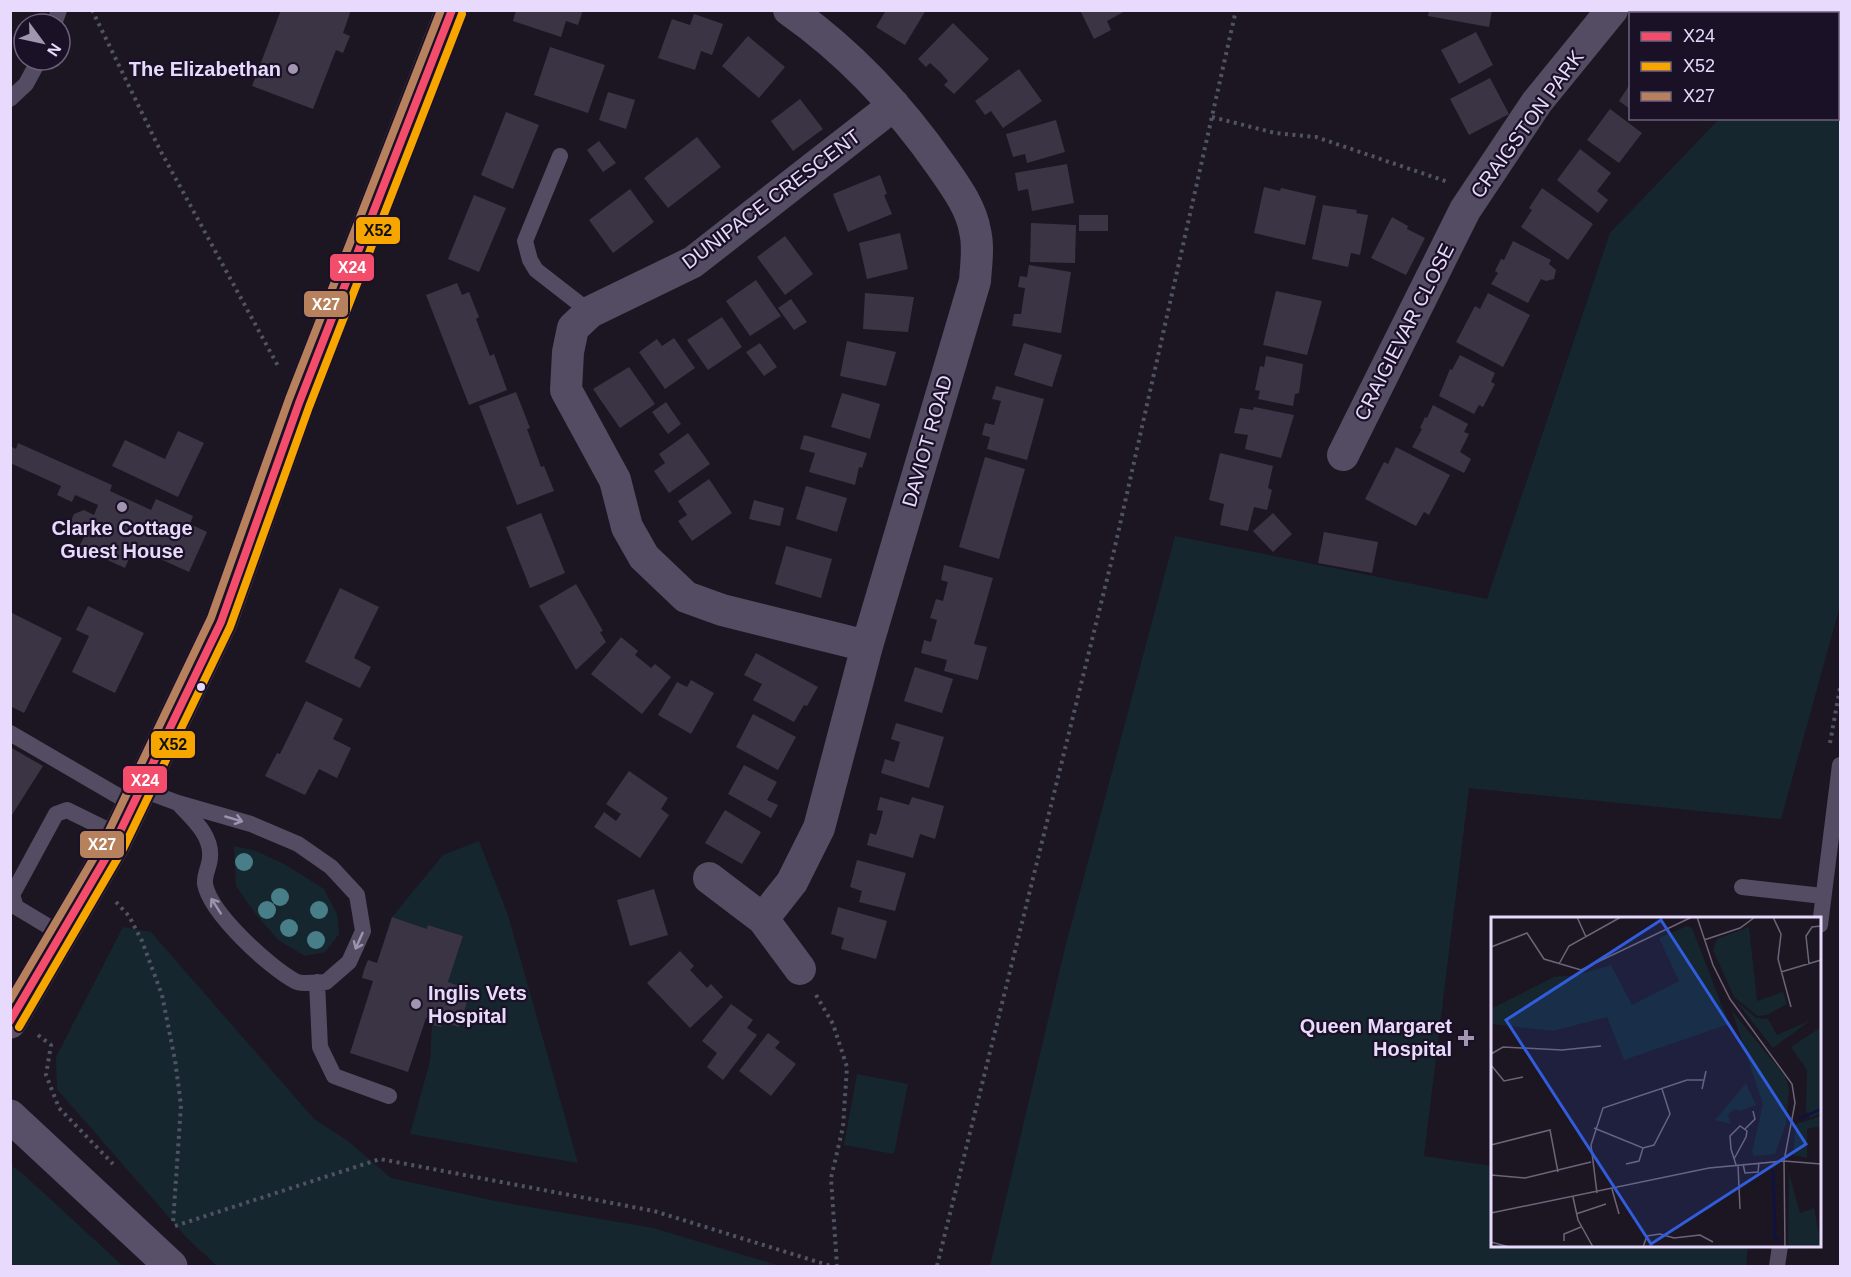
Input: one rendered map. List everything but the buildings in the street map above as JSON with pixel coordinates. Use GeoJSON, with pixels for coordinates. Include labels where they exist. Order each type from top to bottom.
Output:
{"type":"FeatureCollection","features":[{"type":"Feature","properties":{"kind":"main road"},"geometry":{"type":"LineString","coordinates":[[12,1020],[118,835],[221,622],[299,403],[452,10]]}},
{"type":"Feature","properties":{"kind":"main road"},"geometry":{"type":"LineString","coordinates":[[10,1116],[171,1266]]}},
{"type":"Feature","properties":{"kind":"street","name":"DAVIOT ROAD"},"geometry":{"type":"LineString","coordinates":[[763,919],[792,882],[819,828],[867,646],[975,281],[977,254],[976,231],[968,209],[956,187],[927,146],[894,105],[847,58],[789,10]]}},
{"type":"Feature","properties":{"kind":"street","name":"CRAIGSTON PARK"},"geometry":{"type":"LineString","coordinates":[[1471,201],[1537,102],[1612,10]]}},
{"type":"Feature","properties":{"kind":"street","name":"DUNIPACE CRESCENT"},"geometry":{"type":"LineString","coordinates":[[867,646],[722,610],[686,597],[644,557],[627,527],[615,480],[566,390],[568,352],[573,328],[590,312],[693,262],[894,105]]}},
{"type":"Feature","properties":{"kind":"street","name":"CRAIGIEVAR CLOSE"},"geometry":{"type":"LineString","coordinates":[[1343,455],[1471,201]]}},
{"type":"Feature","properties":{"kind":"street"},"geometry":{"type":"LineString","coordinates":[[709,878],[763,919],[800,969]]}},
{"type":"Feature","properties":{"kind":"lane"},"geometry":{"type":"LineString","coordinates":[[10,99],[26,84],[32,72]]}},
{"type":"Feature","properties":{"kind":"lane"},"geometry":{"type":"LineString","coordinates":[[560,156],[525,241],[530,260],[536,270],[590,312]]}},
{"type":"Feature","properties":{"kind":"lane"},"geometry":{"type":"LineString","coordinates":[[10,733],[136,797],[178,803],[251,824],[298,844],[331,867],[357,895],[363,931],[349,962],[326,982],[297,982],[265,959],[234,930],[214,904],[205,884],[210,857],[208,840],[178,803]]}},
{"type":"Feature","properties":{"kind":"lane"},"geometry":{"type":"LineString","coordinates":[[1821,917],[1840,765]]}},
{"type":"Feature","properties":{"kind":"lane"},"geometry":{"type":"LineString","coordinates":[[62,934],[16,907],[12,895],[56,814],[66,810],[118,835]]}},
{"type":"Feature","properties":{"kind":"lane"},"geometry":{"type":"LineString","coordinates":[[1742,887],[1823,896]]}},
{"type":"Feature","properties":{"kind":"lane"},"geometry":{"type":"LineString","coordinates":[[317,982],[320,1047],[334,1076],[389,1096]]}},
{"type":"Feature","properties":{"kind":"lane"},"geometry":{"type":"LineString","coordinates":[[1778,1266],[1780,1247]]}},
{"type":"Feature","properties":{"kind":"path"},"geometry":{"type":"LineString","coordinates":[[92,10],[159,148],[299,403]]}},
{"type":"Feature","properties":{"kind":"path"},"geometry":{"type":"LineString","coordinates":[[937,1266],[1114,550],[1236,10]]}},
{"type":"Feature","properties":{"kind":"path"},"geometry":{"type":"LineString","coordinates":[[1212,117],[1275,133],[1316,138],[1471,201]]}},
{"type":"Feature","properties":{"kind":"path"},"geometry":{"type":"LineString","coordinates":[[93,879],[129,916],[142,941],[162,995],[181,1105],[172,1227]]}},
{"type":"Feature","properties":{"kind":"path"},"geometry":{"type":"LineString","coordinates":[[800,969],[832,1024],[847,1067],[843,1127],[831,1178],[837,1266]]}},
{"type":"Feature","properties":{"kind":"path"},"geometry":{"type":"LineString","coordinates":[[12,1020],[51,1045],[46,1076],[59,1108],[116,1167]]}},
{"type":"Feature","properties":{"kind":"path"},"geometry":{"type":"LineString","coordinates":[[172,1227],[380,1159],[654,1211],[831,1266]]}},
{"type":"Feature","properties":{"kind":"path"},"geometry":{"type":"LineString","coordinates":[[164,1218],[172,1227]]}},
{"type":"Feature","properties":{"kind":"shaded area"},"geometry":{"type":"Polygon","coordinates":[[[1805,10],[1840,11],[1840,606],[1781,819],[1469,788],[1424,1156],[1491,1166],[1491,1247],[1748,1247],[1746,1266],[990,1266],[1065,948],[1175,536],[1487,599],[1610,233],[1718,120],[1839,120],[1839,12],[1804,12],[1805,10]]]}},
{"type":"Feature","properties":{"kind":"shaded area"},"geometry":{"type":"Polygon","coordinates":[[[479,841],[508,915],[578,1163],[410,1134],[430,1061],[432,1025],[441,1027],[443,1022],[459,1027],[471,990],[448,982],[463,936],[429,925],[427,929],[392,917],[443,855],[479,841]]]}},
{"type":"Feature","properties":{"kind":"shaded area"},"geometry":{"type":"Polygon","coordinates":[[[234,846],[256,851],[286,865],[324,889],[337,914],[339,934],[325,952],[305,956],[278,940],[236,886],[234,846]]]}},
{"type":"Feature","properties":{"kind":"shaded area"},"geometry":{"type":"Polygon","coordinates":[[[123,927],[151,932],[314,1119],[348,1141],[391,1178],[495,1201],[653,1228],[780,1266],[217,1266],[187,1238],[57,1089],[56,1057],[123,927]]]}},
{"type":"Feature","properties":{"kind":"shaded area"},"geometry":{"type":"Polygon","coordinates":[[[857,1074],[908,1084],[894,1154],[844,1145],[857,1074]]]}},
{"type":"Feature","properties":{"kind":"shaded area"},"geometry":{"type":"Polygon","coordinates":[[[10,1165],[22,1173],[123,1266],[11,1266],[10,1165]]]}},
{"type":"Feature","properties":{"kind":"transit line","name":"X27"},"geometry":{"type":"LineString","coordinates":[[10,1000],[105,839],[211,618],[289,399],[441,10]]}},
{"type":"Feature","properties":{"kind":"transit line","name":"X24"},"geometry":{"type":"LineString","coordinates":[[10,1021],[114,844],[221,622],[299,403],[452,10]]}},
{"type":"Feature","properties":{"kind":"transit line","name":"X52"},"geometry":{"type":"LineString","coordinates":[[19,1027],[123,849],[230,627],[309,407],[462,14]]}},
{"type":"Feature","properties":{"kind":"place","name":"The Elizabethan"},"geometry":{"type":"Point","coordinates":[293,69]}},
{"type":"Feature","properties":{"kind":"place","name":"Clarke Cottage Guest House"},"geometry":{"type":"Point","coordinates":[122,507]}},
{"type":"Feature","properties":{"kind":"place","name":"Inglis Vets Hospital"},"geometry":{"type":"Point","coordinates":[416,1004]}},
{"type":"Feature","properties":{"kind":"place","name":"Queen Margaret Hospital"},"geometry":{"type":"Point","coordinates":[1466,1038]}}]}
